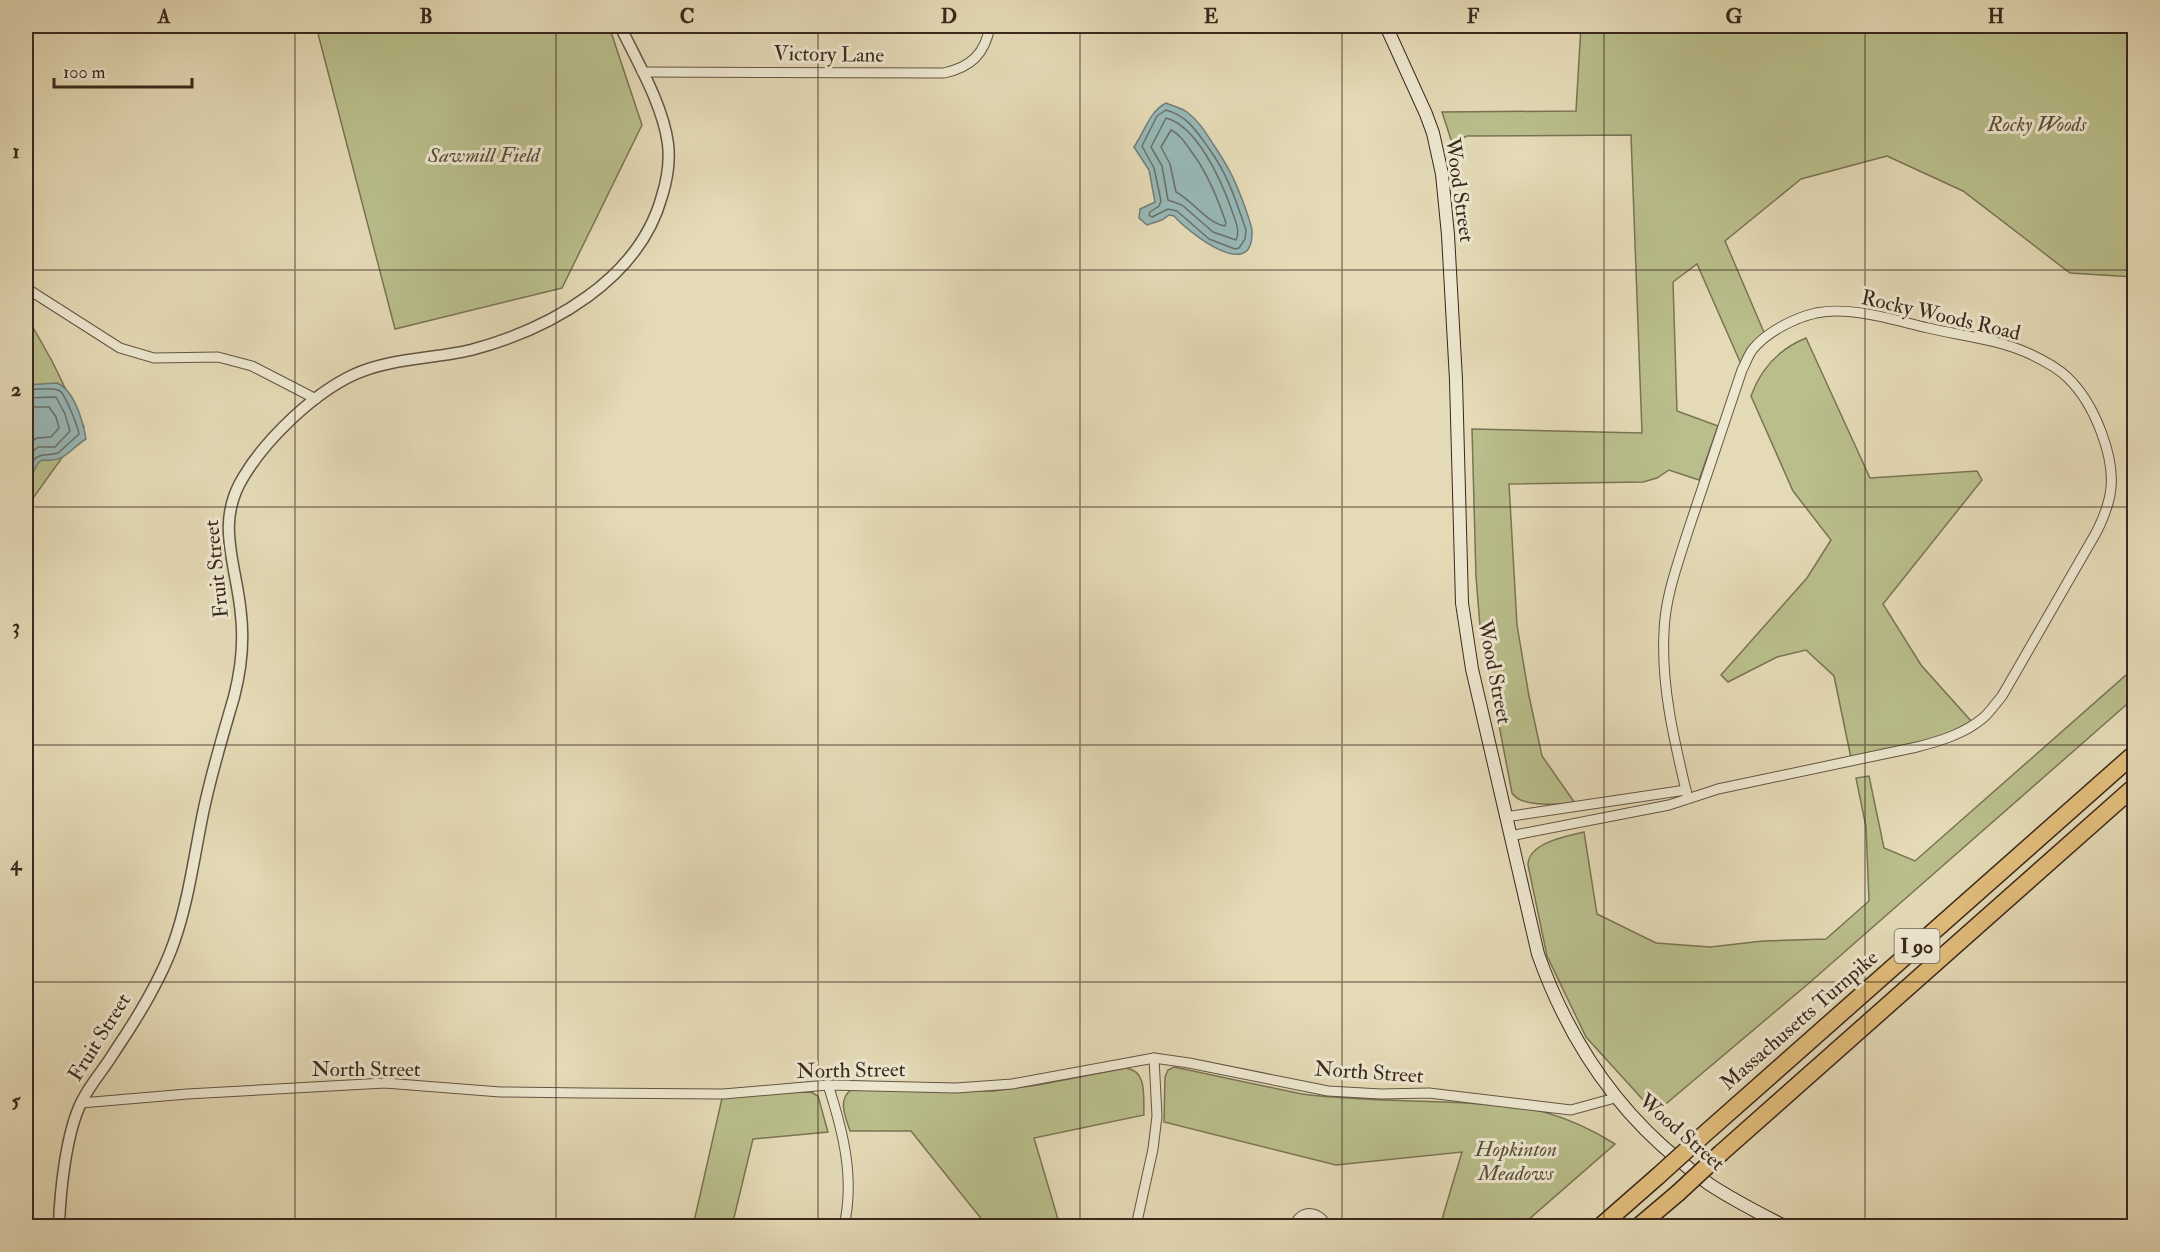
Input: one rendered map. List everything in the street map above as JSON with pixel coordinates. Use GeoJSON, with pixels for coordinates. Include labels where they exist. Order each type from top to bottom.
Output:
{"type":"FeatureCollection","features":[{"type":"Feature","properties":{"kind":"highway","name":"Massachusetts Turnpike"},"geometry":{"type":"LineString","coordinates":[[1601,1227],[2134,754]]}},
{"type":"Feature","properties":{"kind":"highway","name":"I 90"},"geometry":{"type":"LineString","coordinates":[[1639,1227],[2134,787]]}},
{"type":"Feature","properties":{"kind":"highway"},"geometry":{"type":"LineString","coordinates":[[2082,833],[2134,803]]}},
{"type":"Feature","properties":{"kind":"main road","name":"Wood Street"},"geometry":{"type":"LineString","coordinates":[[1386,26],[1426,114],[1433,133],[1442,174],[1446,205],[1456,380],[1462,603],[1472,669],[1535,944],[1552,993],[1581,1049],[1615,1098],[1644,1131],[1708,1183],[1784,1227]]}},
{"type":"Feature","properties":{"kind":"street","name":"Fruit Street"},"geometry":{"type":"LineString","coordinates":[[59,1227],[68,1146],[81,1102],[136,1018],[167,960],[179,924],[204,809],[235,691],[243,643],[241,611],[228,522],[233,497],[245,473],[269,442],[294,416],[356,373],[374,367],[470,350],[536,326],[580,302],[635,252],[653,222],[662,199],[667,176],[668,145],[664,126],[620,26]]}},
{"type":"Feature","properties":{"kind":"street","name":"Victory Lane"},"geometry":{"type":"LineString","coordinates":[[642,72],[944,73],[967,66],[976,59],[990,26]]}},
{"type":"Feature","properties":{"kind":"street"},"geometry":{"type":"LineString","coordinates":[[26,288],[120,348],[154,358],[218,357],[252,366],[316,399]]}},
{"type":"Feature","properties":{"kind":"street","name":"Rocky Woods Road"},"geometry":{"type":"LineString","coordinates":[[1505,817],[1687,794],[1718,789],[1926,745],[1943,740],[1983,718],[2002,696],[2102,523],[2110,493],[2110,463],[2105,442],[2087,402],[2068,378],[2049,364],[2005,344],[1867,315],[1835,311],[1814,314],[1782,327],[1752,350],[1743,369],[1692,519],[1674,575],[1666,613],[1664,676],[1687,794]]}},
{"type":"Feature","properties":{"kind":"street","name":"Rocky Woods Road"},"geometry":{"type":"LineString","coordinates":[[1510,836],[1669,805],[1687,794]]}},
{"type":"Feature","properties":{"kind":"street"},"geometry":{"type":"LineString","coordinates":[[1136,1227],[1153,1149],[1157,1116],[1154,1058]]}},
{"type":"Feature","properties":{"kind":"street","name":"North Street"},"geometry":{"type":"LineString","coordinates":[[81,1102],[385,1083],[500,1092],[585,1093],[723,1094],[828,1085],[956,1088],[1012,1084],[1154,1058],[1328,1091],[1381,1094],[1429,1093],[1571,1110],[1615,1098]]}},
{"type":"Feature","properties":{"kind":"street"},"geometry":{"type":"LineString","coordinates":[[828,1085],[837,1113],[849,1176],[849,1202],[844,1227]]}},
{"type":"Feature","properties":{"kind":"street"},"geometry":{"type":"LineString","coordinates":[[1294,1227],[1298,1218],[1312,1214],[1322,1218],[1327,1227]]}},
{"type":"Feature","properties":{"kind":"green space","name":"Sawmill Field"},"geometry":{"type":"Polygon","coordinates":[[[316,26],[609,26],[642,125],[562,288],[395,329],[316,26]]]}},
{"type":"Feature","properties":{"kind":"green space","name":"Rocky Woods"},"geometry":{"type":"Polygon","coordinates":[[[1581,26],[2134,26],[2134,277],[2070,273],[1963,191],[1887,156],[1801,179],[1725,241],[1766,337],[1741,364],[1697,264],[1673,282],[1677,411],[1718,426],[1699,480],[1669,470],[1657,478],[1643,482],[1509,484],[1517,625],[1529,696],[1542,756],[1575,803],[1541,804],[1523,801],[1512,793],[1480,626],[1476,577],[1472,429],[1642,433],[1631,135],[1467,136],[1458,140],[1454,149],[1442,112],[1576,111],[1581,26]]]}},
{"type":"Feature","properties":{"kind":"green space"},"geometry":{"type":"Polygon","coordinates":[[[26,315],[52,361],[84,427],[26,508],[26,315]]]}},
{"type":"Feature","properties":{"kind":"green space"},"geometry":{"type":"Polygon","coordinates":[[[1806,338],[1870,478],[1977,471],[1982,480],[1883,604],[1921,665],[1972,722],[1954,735],[1851,758],[1834,676],[1806,650],[1777,657],[1728,682],[1721,675],[1807,578],[1831,540],[1793,491],[1751,396],[1760,377],[1772,361],[1787,348],[1806,338]]]}},
{"type":"Feature","properties":{"kind":"green space"},"geometry":{"type":"Polygon","coordinates":[[[2134,668],[2134,698],[1808,984],[1655,1113],[1586,1037],[1547,956],[1528,865],[1534,851],[1541,846],[1558,838],[1584,832],[1597,914],[1656,943],[1710,947],[1763,941],[1826,939],[1869,901],[1866,827],[1856,778],[1869,776],[1884,848],[1915,861],[2134,668]]]}},
{"type":"Feature","properties":{"kind":"green space","name":"Hopkinton Meadows"},"geometry":{"type":"Polygon","coordinates":[[[1174,1067],[1302,1094],[1467,1103],[1535,1110],[1572,1122],[1615,1144],[1521,1226],[1440,1226],[1462,1152],[1336,1165],[1164,1122],[1165,1077],[1168,1070],[1174,1067]]]}},
{"type":"Feature","properties":{"kind":"green space"},"geometry":{"type":"Polygon","coordinates":[[[1126,1068],[1138,1074],[1141,1080],[1144,1093],[1144,1115],[1034,1138],[1060,1226],[987,1226],[911,1131],[850,1131],[843,1104],[851,1090],[993,1091],[1126,1068]]]}},
{"type":"Feature","properties":{"kind":"green space"},"geometry":{"type":"Polygon","coordinates":[[[811,1092],[818,1096],[828,1132],[753,1139],[732,1226],[693,1226],[723,1094],[811,1092]]]}},
{"type":"Feature","properties":{"kind":"water"},"geometry":{"type":"Polygon","coordinates":[[[1166,103],[1185,111],[1195,119],[1232,176],[1252,229],[1249,247],[1242,254],[1231,254],[1218,249],[1192,232],[1174,216],[1169,215],[1147,225],[1139,218],[1140,209],[1155,202],[1149,170],[1134,147],[1155,111],[1166,103]]]}},
{"type":"Feature","properties":{"kind":"water"},"geometry":{"type":"Polygon","coordinates":[[[57,383],[73,399],[86,439],[66,455],[57,459],[42,460],[33,473],[26,472],[26,385],[57,383]]]}}]}
